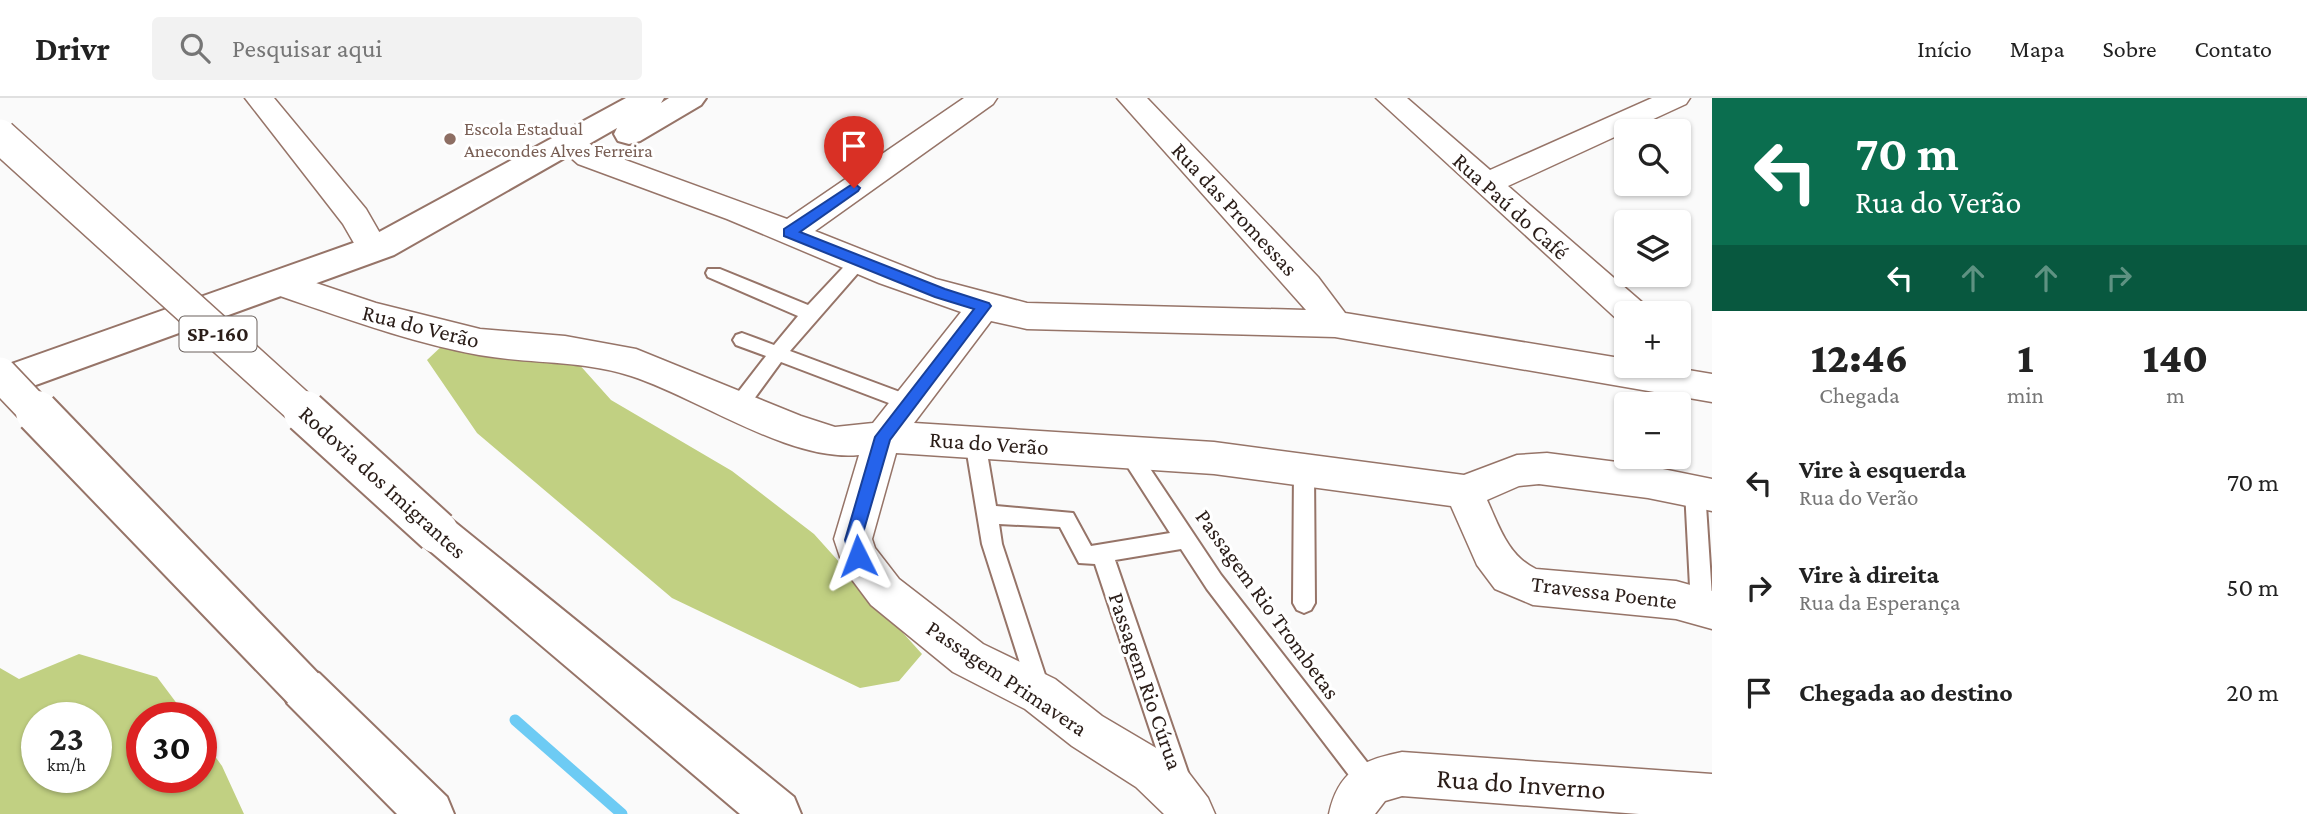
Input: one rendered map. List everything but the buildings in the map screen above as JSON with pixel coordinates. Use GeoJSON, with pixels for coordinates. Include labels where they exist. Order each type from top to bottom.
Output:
{"type":"FeatureCollection","features":[{"type":"Feature","properties":{"kind":"main road"},"geometry":{"type":"LineString","coordinates":[[0,383],[80,352],[283,284],[377,248],[414,247],[436,240],[578,150],[649,98]]}},
{"type":"Feature","properties":{"kind":"main road"},"geometry":{"type":"LineString","coordinates":[[578,150],[691,98]]}},
{"type":"Feature","properties":{"kind":"main road","name":"Rodovia dos Imigrantes"},"geometry":{"type":"LineString","coordinates":[[0,136],[437,532],[777,814]]}},
{"type":"Feature","properties":{"kind":"main road"},"geometry":{"type":"LineString","coordinates":[[0,374],[303,688],[430,814]]}},
{"type":"Feature","properties":{"kind":"street"},"geometry":{"type":"LineString","coordinates":[[259,98],[377,248]]}},
{"type":"Feature","properties":{"kind":"street"},"geometry":{"type":"LineString","coordinates":[[789,233],[983,98]]}},
{"type":"Feature","properties":{"kind":"street","name":"Rua das Promessas"},"geometry":{"type":"LineString","coordinates":[[1131,98],[1298,277],[1335,324]]}},
{"type":"Feature","properties":{"kind":"street","name":"Rua Paú do Café"},"geometry":{"type":"LineString","coordinates":[[1391,98],[1618,301]]}},
{"type":"Feature","properties":{"kind":"street"},"geometry":{"type":"LineString","coordinates":[[1485,184],[1676,98]]}},
{"type":"Feature","properties":{"kind":"street"},"geometry":{"type":"LineString","coordinates":[[578,150],[940,293],[1027,316],[1335,324],[1712,386]]}},
{"type":"Feature","properties":{"kind":"street","name":"Rua do Verão"},"geometry":{"type":"LineString","coordinates":[[283,284],[374,315],[480,342],[609,355],[655,369],[793,429],[835,442],[883,437],[1214,458],[1464,491],[1482,488],[1510,472],[1528,468],[1703,492]]}},
{"type":"Feature","properties":{"kind":"street","name":"Passagem Primavera"},"geometry":{"type":"LineString","coordinates":[[984,306],[883,437],[853,540],[868,574],[885,592],[968,657],[1040,694],[1087,731],[1152,771],[1172,788],[1190,812]]}},
{"type":"Feature","properties":{"kind":"street"},"geometry":{"type":"LineString","coordinates":[[1691,366],[1712,386]]}},
{"type":"Feature","properties":{"kind":"street","name":"Travessa Poente"},"geometry":{"type":"LineString","coordinates":[[1464,491],[1491,553],[1509,576],[1533,587],[1676,600],[1707,608]]}},
{"type":"Feature","properties":{"kind":"street","name":"Rua do Inverno"},"geometry":{"type":"LineString","coordinates":[[1361,798],[1402,774],[1712,797]]}},
{"type":"Feature","properties":{"kind":"lane"},"geometry":{"type":"LineString","coordinates":[[739,405],[811,314],[859,261]]}},
{"type":"Feature","properties":{"kind":"lane"},"geometry":{"type":"LineString","coordinates":[[714,273],[811,314]]}},
{"type":"Feature","properties":{"kind":"lane"},"geometry":{"type":"LineString","coordinates":[[742,340],[909,403]]}},
{"type":"Feature","properties":{"kind":"lane"},"geometry":{"type":"LineString","coordinates":[[975,441],[992,544],[1040,694]]}},
{"type":"Feature","properties":{"kind":"lane","name":"Passagem Rio Trombetas"},"geometry":{"type":"LineString","coordinates":[[1128,452],[1361,798]]}},
{"type":"Feature","properties":{"kind":"lane"},"geometry":{"type":"LineString","coordinates":[[1304,470],[1304,603]]}},
{"type":"Feature","properties":{"kind":"lane"},"geometry":{"type":"LineString","coordinates":[[1703,492],[1707,608]]}},
{"type":"Feature","properties":{"kind":"lane"},"geometry":{"type":"LineString","coordinates":[[987,514],[1066,519],[1086,556],[1186,539]]}},
{"type":"Feature","properties":{"kind":"lane","name":"Passagem Rio Cúrua"},"geometry":{"type":"LineString","coordinates":[[1102,553],[1190,812]]}},
{"type":"Feature","properties":{"kind":"green space"},"geometry":{"type":"Polygon","coordinates":[[[444,344],[577,362],[611,400],[732,471],[814,534],[922,654],[899,681],[860,688],[672,598],[477,433],[427,360],[444,344]]]}},
{"type":"Feature","properties":{"kind":"green space"},"geometry":{"type":"Polygon","coordinates":[[[79,654],[157,677],[176,702],[126,702],[126,793],[217,793],[217,759],[244,814],[0,814],[0,668],[19,679],[79,654]]]}},
{"type":"Feature","properties":{"kind":"waterway"},"geometry":{"type":"LineString","coordinates":[[515,720],[622,814]]}},
{"type":"Feature","properties":{"kind":"place","name":"Escola Estadual Anecondes Alves Ferreira"},"geometry":{"type":"Point","coordinates":[450,139]}},
{"type":"Feature","properties":{"kind":"route"},"geometry":{"type":"LineString","coordinates":[[854,188],[789,233],[940,293],[984,306],[883,437],[853,540],[858,556]]}}]}
